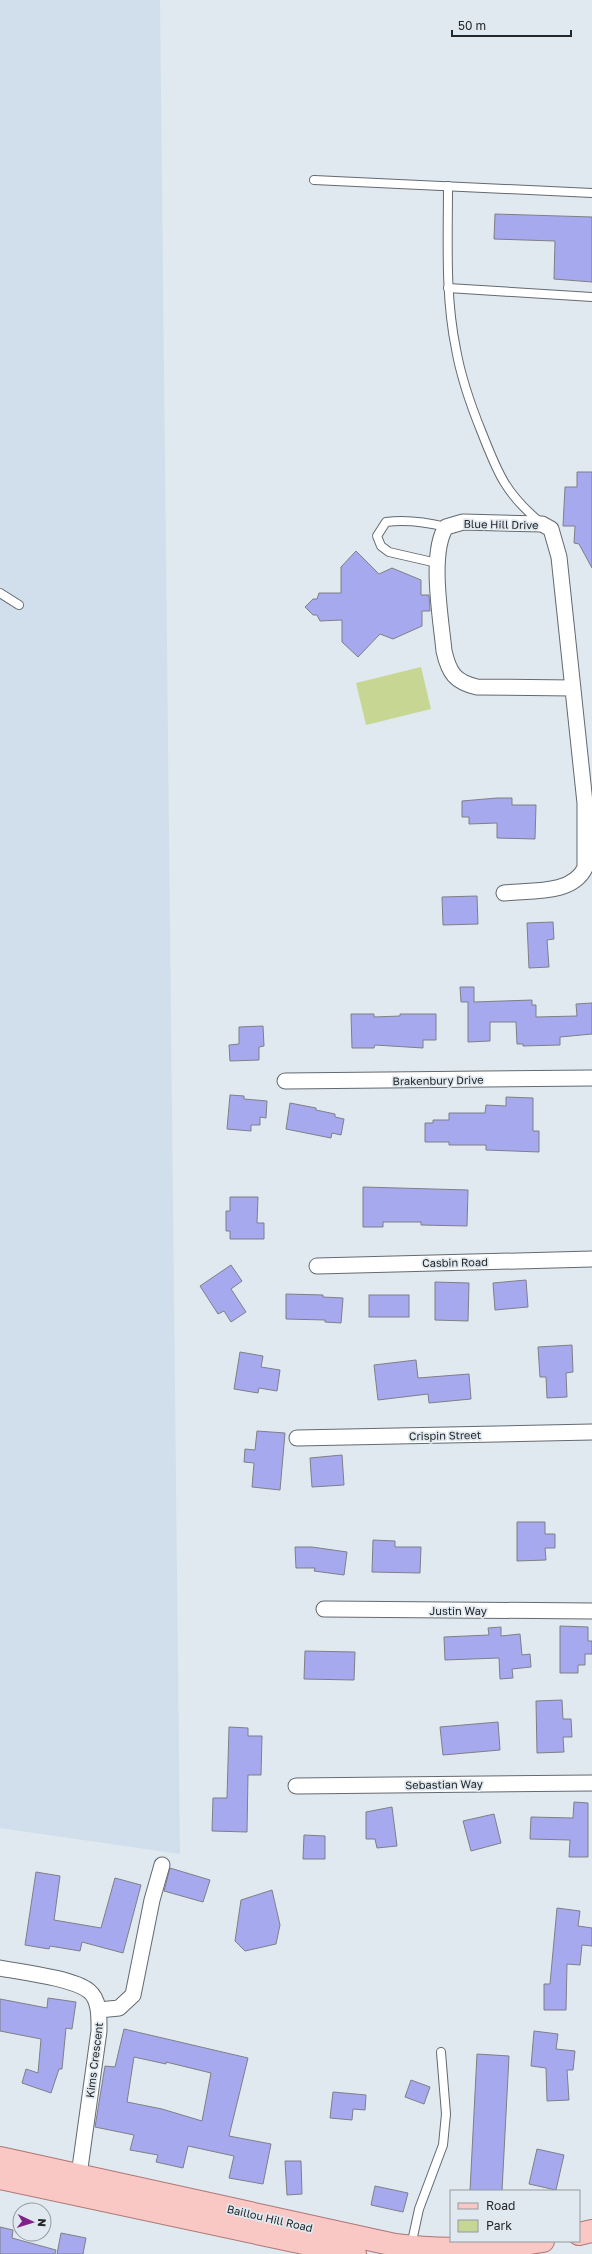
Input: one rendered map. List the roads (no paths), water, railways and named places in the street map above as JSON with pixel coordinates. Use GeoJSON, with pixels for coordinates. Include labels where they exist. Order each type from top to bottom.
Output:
{"type":"FeatureCollection","features":[{"type":"Feature","properties":{"kind":"main road","name":"Baillou Hill Road"},"geometry":{"type":"LineString","coordinates":[[0,2158],[350,2236],[411,2247],[445,2252],[492,2249],[537,2242]]}},
{"type":"Feature","properties":{"kind":"main road","name":"Baillou Hill Road"},"geometry":{"type":"LineString","coordinates":[[0,2178],[355,2254]]}},
{"type":"Feature","properties":{"kind":"main road"},"geometry":{"type":"LineString","coordinates":[[580,2234],[592,2231]]}},
{"type":"Feature","properties":{"kind":"street","name":"Blue Hill Drive"},"geometry":{"type":"LineString","coordinates":[[446,527],[463,522],[542,524],[551,529],[556,541],[573,688],[589,802],[585,868],[580,878],[572,883],[560,887],[504,893]]}},
{"type":"Feature","properties":{"kind":"street"},"geometry":{"type":"LineString","coordinates":[[446,527],[440,536],[437,563],[444,651],[447,664],[454,676],[464,684],[477,687],[573,688]]}},
{"type":"Feature","properties":{"kind":"street","name":"Brakenbury Drive"},"geometry":{"type":"LineString","coordinates":[[285,1081],[592,1078]]}},
{"type":"Feature","properties":{"kind":"street","name":"Casbin Road"},"geometry":{"type":"LineString","coordinates":[[317,1266],[592,1259]]}},
{"type":"Feature","properties":{"kind":"street","name":"Crispin Street"},"geometry":{"type":"LineString","coordinates":[[298,1438],[592,1432]]}},
{"type":"Feature","properties":{"kind":"street","name":"Justin Way"},"geometry":{"type":"LineString","coordinates":[[324,1609],[592,1611]]}},
{"type":"Feature","properties":{"kind":"street","name":"Sebastian Way"},"geometry":{"type":"LineString","coordinates":[[296,1786],[592,1783]]}},
{"type":"Feature","properties":{"kind":"street"},"geometry":{"type":"LineString","coordinates":[[99,2010],[119,2008],[133,1995],[152,1900],[162,1865]]}},
{"type":"Feature","properties":{"kind":"street","name":"Kims Crescent"},"geometry":{"type":"LineString","coordinates":[[0,1968],[74,1984],[90,1992],[99,2010],[99,2031],[79,2175]]}},
{"type":"Feature","properties":{"kind":"lane"},"geometry":{"type":"LineString","coordinates":[[314,180],[592,193]]}},
{"type":"Feature","properties":{"kind":"lane"},"geometry":{"type":"LineString","coordinates":[[448,186],[448,288],[456,349],[471,405],[493,461],[509,491],[521,506],[542,524]]}},
{"type":"Feature","properties":{"kind":"lane"},"geometry":{"type":"LineString","coordinates":[[448,288],[592,297]]}},
{"type":"Feature","properties":{"kind":"lane"},"geometry":{"type":"LineString","coordinates":[[437,563],[389,552],[381,546],[377,536],[386,522],[399,520],[424,522],[446,527]]}},
{"type":"Feature","properties":{"kind":"lane"},"geometry":{"type":"LineString","coordinates":[[0,593],[18,605]]}},
{"type":"Feature","properties":{"kind":"lane"},"geometry":{"type":"LineString","coordinates":[[411,2247],[419,2209],[444,2145],[446,2109],[441,2052]]}}]}
